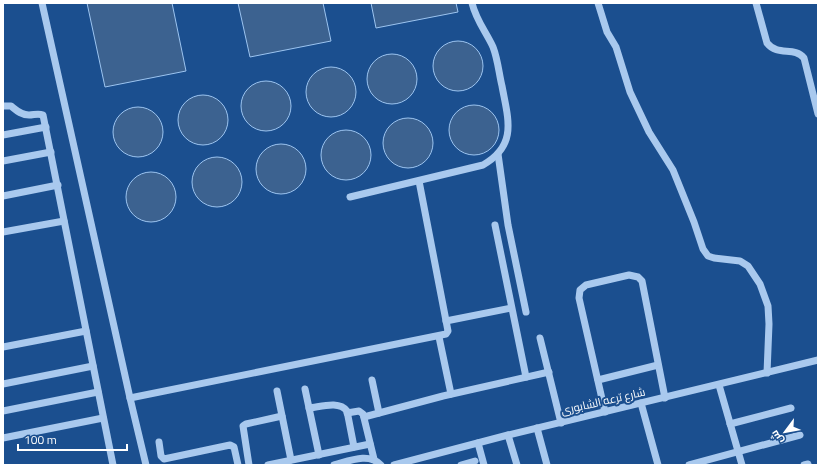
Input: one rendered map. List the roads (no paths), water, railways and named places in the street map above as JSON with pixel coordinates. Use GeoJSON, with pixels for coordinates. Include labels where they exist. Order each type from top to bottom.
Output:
{"type":"FeatureCollection","features":[{"type":"Feature","properties":{"kind":"street"},"geometry":{"type":"LineString","coordinates":[[42,3],[146,465]]}},
{"type":"Feature","properties":{"kind":"street"},"geometry":{"type":"LineString","coordinates":[[350,197],[483,165],[498,154],[505,143],[509,125],[495,52],[476,18],[472,3]]}},
{"type":"Feature","properties":{"kind":"street"},"geometry":{"type":"LineString","coordinates":[[598,3],[607,32],[616,47],[630,92],[649,132],[673,170],[704,253],[714,258],[740,261],[748,266],[760,284],[768,306],[769,324],[767,373]]}},
{"type":"Feature","properties":{"kind":"street"},"geometry":{"type":"LineString","coordinates":[[756,3],[767,43],[770,47],[776,50],[802,54],[818,114]]}},
{"type":"Feature","properties":{"kind":"street"},"geometry":{"type":"LineString","coordinates":[[3,106],[11,106],[25,115],[43,115],[113,465]]}},
{"type":"Feature","properties":{"kind":"street"},"geometry":{"type":"LineString","coordinates":[[3,134],[46,127]]}},
{"type":"Feature","properties":{"kind":"street"},"geometry":{"type":"LineString","coordinates":[[3,161],[51,152]]}},
{"type":"Feature","properties":{"kind":"street"},"geometry":{"type":"LineString","coordinates":[[498,154],[508,226],[526,312]]}},
{"type":"Feature","properties":{"kind":"street"},"geometry":{"type":"LineString","coordinates":[[130,398],[445,335],[447,333],[446,321],[419,181]]}},
{"type":"Feature","properties":{"kind":"street"},"geometry":{"type":"LineString","coordinates":[[3,196],[58,185]]}},
{"type":"Feature","properties":{"kind":"street"},"geometry":{"type":"LineString","coordinates":[[3,232],[64,221]]}},
{"type":"Feature","properties":{"kind":"street"},"geometry":{"type":"LineString","coordinates":[[495,224],[526,377]]}},
{"type":"Feature","properties":{"kind":"street"},"geometry":{"type":"LineString","coordinates":[[606,412],[578,295],[582,288],[594,283],[629,275],[640,279],[643,284],[665,398]]}},
{"type":"Feature","properties":{"kind":"street"},"geometry":{"type":"LineString","coordinates":[[446,321],[511,308]]}},
{"type":"Feature","properties":{"kind":"street"},"geometry":{"type":"LineString","coordinates":[[3,347],[86,331]]}},
{"type":"Feature","properties":{"kind":"street"},"geometry":{"type":"LineString","coordinates":[[439,337],[451,394]]}},
{"type":"Feature","properties":{"kind":"street"},"geometry":{"type":"LineString","coordinates":[[540,338],[561,422]]}},
{"type":"Feature","properties":{"kind":"street","name":"شارع ترعه الشابورى"},"geometry":{"type":"LineString","coordinates":[[394,465],[408,464],[508,435],[818,360]]}},
{"type":"Feature","properties":{"kind":"street"},"geometry":{"type":"LineString","coordinates":[[598,380],[658,365]]}},
{"type":"Feature","properties":{"kind":"street"},"geometry":{"type":"LineString","coordinates":[[3,384],[93,366]]}},
{"type":"Feature","properties":{"kind":"street"},"geometry":{"type":"LineString","coordinates":[[364,417],[451,394],[548,372]]}},
{"type":"Feature","properties":{"kind":"street"},"geometry":{"type":"LineString","coordinates":[[372,380],[379,413]]}},
{"type":"Feature","properties":{"kind":"street"},"geometry":{"type":"LineString","coordinates":[[719,385],[742,465]]}},
{"type":"Feature","properties":{"kind":"street"},"geometry":{"type":"LineString","coordinates":[[305,389],[319,455]]}},
{"type":"Feature","properties":{"kind":"street"},"geometry":{"type":"LineString","coordinates":[[276,391],[292,460]]}},
{"type":"Feature","properties":{"kind":"street"},"geometry":{"type":"LineString","coordinates":[[3,411],[98,392]]}},
{"type":"Feature","properties":{"kind":"street"},"geometry":{"type":"LineString","coordinates":[[641,403],[658,465]]}},
{"type":"Feature","properties":{"kind":"street"},"geometry":{"type":"LineString","coordinates":[[309,408],[338,405],[345,408],[354,447]]}},
{"type":"Feature","properties":{"kind":"street"},"geometry":{"type":"LineString","coordinates":[[730,424],[791,408]]}},
{"type":"Feature","properties":{"kind":"street"},"geometry":{"type":"LineString","coordinates":[[347,413],[362,412],[374,459]]}},
{"type":"Feature","properties":{"kind":"street"},"geometry":{"type":"LineString","coordinates":[[249,465],[242,428],[243,426],[282,416]]}},
{"type":"Feature","properties":{"kind":"street"},"geometry":{"type":"LineString","coordinates":[[3,438],[103,418]]}},
{"type":"Feature","properties":{"kind":"street"},"geometry":{"type":"LineString","coordinates":[[536,428],[547,465]]}},
{"type":"Feature","properties":{"kind":"street"},"geometry":{"type":"LineString","coordinates":[[508,435],[517,465]]}},
{"type":"Feature","properties":{"kind":"street"},"geometry":{"type":"LineString","coordinates":[[689,465],[800,435]]}},
{"type":"Feature","properties":{"kind":"street"},"geometry":{"type":"LineString","coordinates":[[159,442],[161,456],[164,459],[230,445],[234,447],[238,465]]}},
{"type":"Feature","properties":{"kind":"street"},"geometry":{"type":"LineString","coordinates":[[478,443],[484,465]]}},
{"type":"Feature","properties":{"kind":"street"},"geometry":{"type":"LineString","coordinates":[[268,465],[370,444]]}},
{"type":"Feature","properties":{"kind":"street"},"geometry":{"type":"LineString","coordinates":[[334,465],[359,458],[374,459],[381,465]]}},
{"type":"Feature","properties":{"kind":"street"},"geometry":{"type":"LineString","coordinates":[[461,465],[475,461]]}},
{"type":"Feature","properties":{"kind":"water"},"geometry":{"type":"Polygon","coordinates":[[[87,3],[172,3],[186,71],[105,87],[87,3]]]}},
{"type":"Feature","properties":{"kind":"water"},"geometry":{"type":"Polygon","coordinates":[[[238,3],[323,3],[331,41],[250,57],[238,3]]]}},
{"type":"Feature","properties":{"kind":"water"},"geometry":{"type":"Polygon","coordinates":[[[371,3],[456,3],[458,12],[376,28],[371,3]]]}},
{"type":"Feature","properties":{"kind":"water"},"geometry":{"type":"Polygon","coordinates":[[[453,41],[463,41],[476,48],[483,61],[483,71],[476,84],[463,91],[453,91],[444,87],[437,80],[433,71],[433,61],[437,52],[444,45],[453,41]]]}},
{"type":"Feature","properties":{"kind":"water"},"geometry":{"type":"Polygon","coordinates":[[[387,54],[397,54],[410,61],[417,74],[417,84],[410,97],[397,104],[387,104],[378,100],[371,93],[367,84],[367,74],[371,65],[378,58],[387,54]]]}},
{"type":"Feature","properties":{"kind":"water"},"geometry":{"type":"Polygon","coordinates":[[[326,67],[336,67],[349,74],[356,87],[356,97],[349,110],[336,117],[326,117],[317,113],[310,106],[306,97],[306,87],[310,78],[317,71],[326,67]]]}},
{"type":"Feature","properties":{"kind":"water"},"geometry":{"type":"Polygon","coordinates":[[[261,81],[271,81],[284,88],[291,101],[291,111],[284,124],[271,131],[261,131],[252,127],[245,120],[241,111],[241,101],[245,92],[252,85],[261,81]]]}},
{"type":"Feature","properties":{"kind":"water"},"geometry":{"type":"Polygon","coordinates":[[[198,95],[208,95],[221,102],[228,115],[228,125],[221,138],[208,145],[198,145],[189,141],[182,134],[178,125],[178,115],[182,106],[189,99],[198,95]]]}},
{"type":"Feature","properties":{"kind":"water"},"geometry":{"type":"Polygon","coordinates":[[[469,105],[479,105],[492,112],[499,125],[499,135],[492,148],[479,155],[469,155],[460,151],[453,144],[449,135],[449,125],[453,116],[460,109],[469,105]]]}},
{"type":"Feature","properties":{"kind":"water"},"geometry":{"type":"Polygon","coordinates":[[[133,107],[143,107],[156,114],[163,127],[163,137],[156,150],[143,157],[133,157],[124,153],[117,146],[113,137],[113,127],[117,118],[124,111],[133,107]]]}},
{"type":"Feature","properties":{"kind":"water"},"geometry":{"type":"Polygon","coordinates":[[[403,118],[413,118],[426,125],[433,138],[433,148],[426,161],[413,168],[403,168],[394,164],[387,157],[383,148],[383,138],[387,129],[394,122],[403,118]]]}},
{"type":"Feature","properties":{"kind":"water"},"geometry":{"type":"Polygon","coordinates":[[[341,130],[351,130],[364,137],[371,150],[371,160],[364,173],[351,180],[341,180],[332,176],[325,169],[321,160],[321,150],[325,141],[332,134],[341,130]]]}},
{"type":"Feature","properties":{"kind":"water"},"geometry":{"type":"Polygon","coordinates":[[[276,144],[286,144],[299,151],[306,164],[306,174],[299,187],[286,194],[276,194],[267,190],[260,183],[256,174],[256,164],[260,155],[267,148],[276,144]]]}},
{"type":"Feature","properties":{"kind":"water"},"geometry":{"type":"Polygon","coordinates":[[[212,157],[222,157],[235,164],[242,177],[242,187],[235,200],[222,207],[212,207],[203,203],[196,196],[192,187],[192,177],[196,168],[203,161],[212,157]]]}},
{"type":"Feature","properties":{"kind":"water"},"geometry":{"type":"Polygon","coordinates":[[[146,172],[156,172],[169,179],[176,192],[176,202],[169,215],[156,222],[146,222],[137,218],[130,211],[126,202],[126,192],[130,183],[137,176],[146,172]]]}}]}
